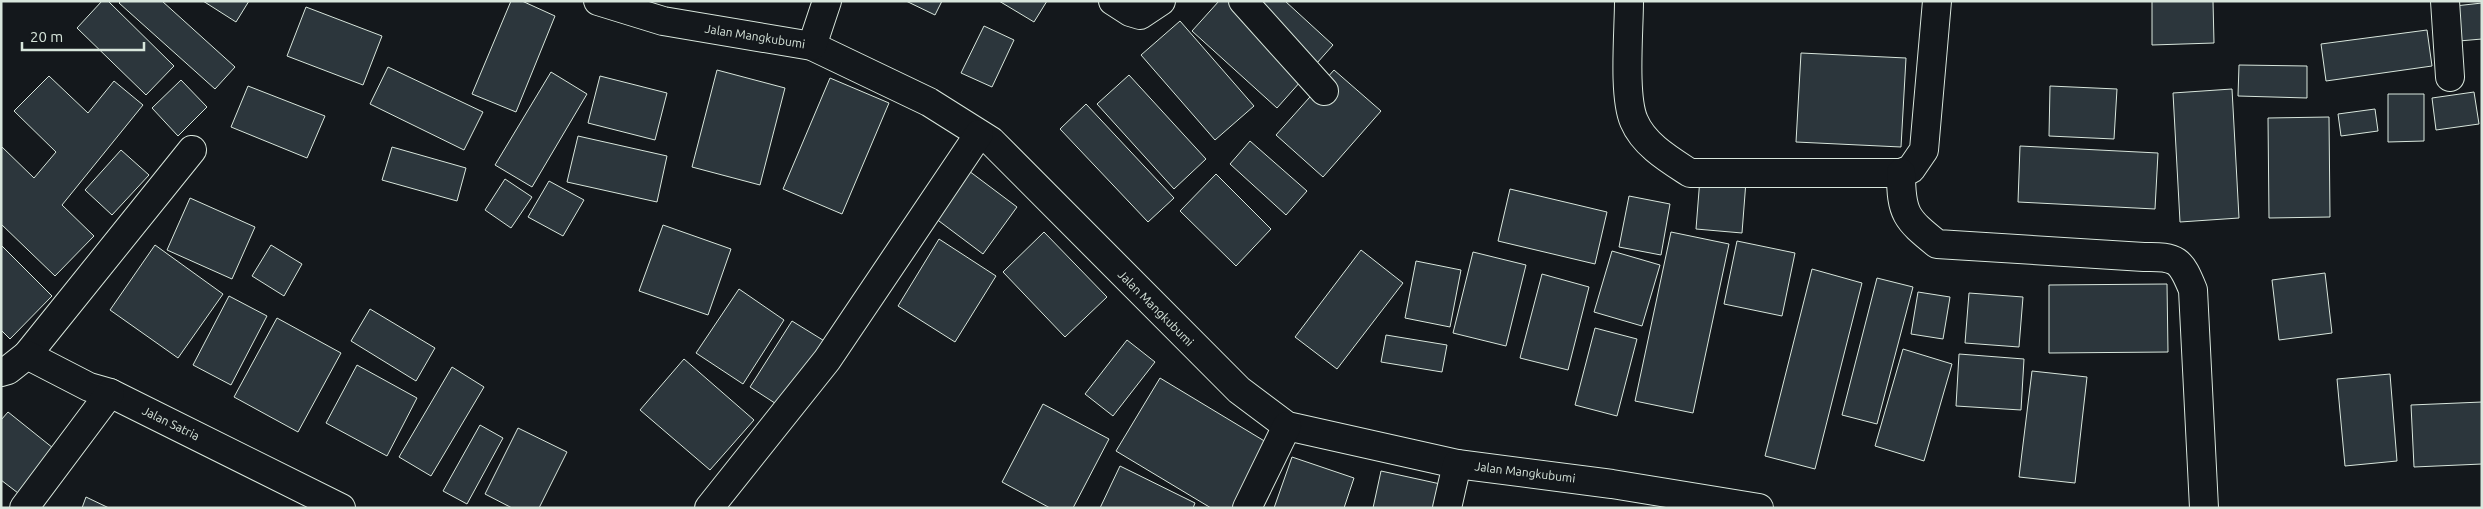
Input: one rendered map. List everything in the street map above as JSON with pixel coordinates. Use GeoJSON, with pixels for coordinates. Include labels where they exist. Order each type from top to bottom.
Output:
{"type":"FeatureCollection","features":[{"type":"Feature","properties":{"kind":"street","name":"Jalan Mangkubumi"},"geometry":{"type":"LineString","coordinates":[[598,1],[663,21],[812,46],[929,102],[991,141],[1239,390],[1287,426],[1457,464],[1683,502],[1759,508]]}},
{"type":"Feature","properties":{"kind":"street"},"geometry":{"type":"LineString","coordinates":[[812,46],[827,1]]}},
{"type":"Feature","properties":{"kind":"street"},"geometry":{"type":"LineString","coordinates":[[1113,1],[1130,12],[1140,15],[1161,1]]}},
{"type":"Feature","properties":{"kind":"street"},"geometry":{"type":"LineString","coordinates":[[1243,1],[1324,91]]}},
{"type":"Feature","properties":{"kind":"street"},"geometry":{"type":"LineString","coordinates":[[1629,1],[1629,104],[1634,122],[1663,156],[1690,173],[1901,173],[1912,168],[1924,150],[1937,1]]}},
{"type":"Feature","properties":{"kind":"street"},"geometry":{"type":"LineString","coordinates":[[2445,1],[2450,78]]}},
{"type":"Feature","properties":{"kind":"street"},"geometry":{"type":"LineString","coordinates":[[708,508],[828,360],[979,134]]}},
{"type":"Feature","properties":{"kind":"street"},"geometry":{"type":"LineString","coordinates":[[1,372],[8,370],[28,356],[192,150]]}},
{"type":"Feature","properties":{"kind":"street"},"geometry":{"type":"LineString","coordinates":[[1901,173],[1901,200],[1912,224],[1937,244],[2144,257],[2167,256],[2180,263],[2193,290],[2204,508]]}},
{"type":"Feature","properties":{"kind":"street","name":"Jalan Satria"},"geometry":{"type":"LineString","coordinates":[[28,356],[89,387],[110,393],[342,508]]}},
{"type":"Feature","properties":{"kind":"street"},"geometry":{"type":"LineString","coordinates":[[24,508],[110,393]]}},
{"type":"Feature","properties":{"kind":"street"},"geometry":{"type":"LineString","coordinates":[[1247,508],[1287,426]]}},
{"type":"Feature","properties":{"kind":"street"},"geometry":{"type":"LineString","coordinates":[[1448,508],[1457,464]]}},
{"type":"Feature","properties":{"kind":"building"},"geometry":{"type":"Polygon","coordinates":[[[102,1],[108,1],[174,66],[146,95],[77,28],[102,1]]]}},
{"type":"Feature","properties":{"kind":"building"},"geometry":{"type":"Polygon","coordinates":[[[121,1],[162,1],[235,67],[215,89],[119,3],[121,1]]]}},
{"type":"Feature","properties":{"kind":"building"},"geometry":{"type":"Polygon","coordinates":[[[203,1],[249,1],[236,22],[203,1]]]}},
{"type":"Feature","properties":{"kind":"building"},"geometry":{"type":"Polygon","coordinates":[[[511,1],[522,1],[555,16],[516,112],[472,94],[511,1]]]}},
{"type":"Feature","properties":{"kind":"building"},"geometry":{"type":"Polygon","coordinates":[[[906,1],[942,1],[935,15],[906,1]]]}},
{"type":"Feature","properties":{"kind":"building"},"geometry":{"type":"Polygon","coordinates":[[[999,1],[1047,1],[1034,22],[999,1]]]}},
{"type":"Feature","properties":{"kind":"building"},"geometry":{"type":"Polygon","coordinates":[[[1219,1],[1285,1],[1333,45],[1277,108],[1192,31],[1219,1]]]}},
{"type":"Feature","properties":{"kind":"building"},"geometry":{"type":"Polygon","coordinates":[[[2152,1],[2213,1],[2214,43],[2152,45],[2152,1]]]}},
{"type":"Feature","properties":{"kind":"building"},"geometry":{"type":"Polygon","coordinates":[[[2482,3],[2482,39],[2459,41],[2455,6],[2482,3]]]}},
{"type":"Feature","properties":{"kind":"building"},"geometry":{"type":"Polygon","coordinates":[[[306,7],[382,36],[363,85],[287,56],[306,7]]]}},
{"type":"Feature","properties":{"kind":"building"},"geometry":{"type":"Polygon","coordinates":[[[1180,21],[1254,106],[1215,140],[1141,55],[1180,21]]]}},
{"type":"Feature","properties":{"kind":"building"},"geometry":{"type":"Polygon","coordinates":[[[984,26],[1014,40],[992,87],[961,73],[984,26]]]}},
{"type":"Feature","properties":{"kind":"building"},"geometry":{"type":"Polygon","coordinates":[[[2427,30],[2432,66],[2326,81],[2321,44],[2427,30]]]}},
{"type":"Feature","properties":{"kind":"building"},"geometry":{"type":"Polygon","coordinates":[[[1801,53],[1906,58],[1901,147],[1796,142],[1801,53]]]}},
{"type":"Feature","properties":{"kind":"building"},"geometry":{"type":"Polygon","coordinates":[[[2239,65],[2307,66],[2307,98],[2238,96],[2239,65]]]}},
{"type":"Feature","properties":{"kind":"building"},"geometry":{"type":"Polygon","coordinates":[[[388,67],[483,112],[464,150],[370,104],[388,67]]]}},
{"type":"Feature","properties":{"kind":"building"},"geometry":{"type":"Polygon","coordinates":[[[717,70],[785,88],[760,185],[692,167],[717,70]]]}},
{"type":"Feature","properties":{"kind":"building"},"geometry":{"type":"Polygon","coordinates":[[[1334,70],[1381,111],[1323,177],[1276,135],[1334,70]]]}},
{"type":"Feature","properties":{"kind":"building"},"geometry":{"type":"Polygon","coordinates":[[[551,72],[587,94],[532,187],[495,165],[551,72]]]}},
{"type":"Feature","properties":{"kind":"building"},"geometry":{"type":"Polygon","coordinates":[[[1129,75],[1206,159],[1174,189],[1097,104],[1129,75]]]}},
{"type":"Feature","properties":{"kind":"building"},"geometry":{"type":"Polygon","coordinates":[[[49,76],[88,113],[114,81],[143,105],[62,205],[94,236],[55,276],[1,224],[1,146],[34,178],[56,152],[14,111],[49,76]]]}},
{"type":"Feature","properties":{"kind":"building"},"geometry":{"type":"Polygon","coordinates":[[[600,76],[667,93],[655,140],[588,123],[600,76]]]}},
{"type":"Feature","properties":{"kind":"building"},"geometry":{"type":"Polygon","coordinates":[[[830,78],[889,103],[842,214],[783,189],[830,78]]]}},
{"type":"Feature","properties":{"kind":"building"},"geometry":{"type":"Polygon","coordinates":[[[181,80],[207,107],[178,136],[152,108],[181,80]]]}},
{"type":"Feature","properties":{"kind":"building"},"geometry":{"type":"Polygon","coordinates":[[[248,86],[325,116],[307,158],[231,127],[248,86]]]}},
{"type":"Feature","properties":{"kind":"building"},"geometry":{"type":"Polygon","coordinates":[[[2050,86],[2117,89],[2114,139],[2049,136],[2050,86]]]}},
{"type":"Feature","properties":{"kind":"building"},"geometry":{"type":"Polygon","coordinates":[[[2232,89],[2239,218],[2180,222],[2173,93],[2232,89]]]}},
{"type":"Feature","properties":{"kind":"building"},"geometry":{"type":"Polygon","coordinates":[[[2474,92],[2479,124],[2436,130],[2432,98],[2474,92]]]}},
{"type":"Feature","properties":{"kind":"building"},"geometry":{"type":"Polygon","coordinates":[[[2388,94],[2424,94],[2424,141],[2388,142],[2388,94]]]}},
{"type":"Feature","properties":{"kind":"building"},"geometry":{"type":"Polygon","coordinates":[[[1086,104],[1174,198],[1148,222],[1060,129],[1086,104]]]}},
{"type":"Feature","properties":{"kind":"building"},"geometry":{"type":"Polygon","coordinates":[[[2375,109],[2378,131],[2341,136],[2338,114],[2375,109]]]}},
{"type":"Feature","properties":{"kind":"building"},"geometry":{"type":"Polygon","coordinates":[[[2329,117],[2330,217],[2269,218],[2268,118],[2329,117]]]}},
{"type":"Feature","properties":{"kind":"building"},"geometry":{"type":"Polygon","coordinates":[[[578,136],[667,156],[657,202],[567,182],[578,136]]]}},
{"type":"Feature","properties":{"kind":"building"},"geometry":{"type":"Polygon","coordinates":[[[1250,141],[1307,191],[1286,215],[1230,164],[1250,141]]]}},
{"type":"Feature","properties":{"kind":"building"},"geometry":{"type":"Polygon","coordinates":[[[2020,146],[2158,153],[2155,209],[2018,202],[2020,146]]]}},
{"type":"Feature","properties":{"kind":"building"},"geometry":{"type":"Polygon","coordinates":[[[392,147],[466,168],[457,201],[382,180],[392,147]]]}},
{"type":"Feature","properties":{"kind":"building"},"geometry":{"type":"Polygon","coordinates":[[[121,150],[149,175],[112,215],[85,190],[121,150]]]}},
{"type":"Feature","properties":{"kind":"building"},"geometry":{"type":"Polygon","coordinates":[[[969,171],[1017,207],[983,254],[935,218],[969,171]]]}},
{"type":"Feature","properties":{"kind":"building"},"geometry":{"type":"Polygon","coordinates":[[[1216,174],[1271,229],[1236,266],[1180,211],[1216,174]]]}},
{"type":"Feature","properties":{"kind":"building"},"geometry":{"type":"Polygon","coordinates":[[[1700,178],[1746,181],[1742,233],[1696,229],[1700,178]]]}},
{"type":"Feature","properties":{"kind":"building"},"geometry":{"type":"Polygon","coordinates":[[[505,179],[532,197],[511,228],[485,210],[505,179]]]}},
{"type":"Feature","properties":{"kind":"building"},"geometry":{"type":"Polygon","coordinates":[[[549,181],[584,200],[563,236],[528,217],[549,181]]]}},
{"type":"Feature","properties":{"kind":"building"},"geometry":{"type":"Polygon","coordinates":[[[1510,189],[1607,212],[1595,264],[1498,241],[1510,189]]]}},
{"type":"Feature","properties":{"kind":"building"},"geometry":{"type":"Polygon","coordinates":[[[1629,196],[1670,204],[1661,255],[1619,247],[1629,196]]]}},
{"type":"Feature","properties":{"kind":"building"},"geometry":{"type":"Polygon","coordinates":[[[190,198],[255,227],[232,279],[167,250],[190,198]]]}},
{"type":"Feature","properties":{"kind":"building"},"geometry":{"type":"Polygon","coordinates":[[[663,225],[731,249],[708,315],[639,291],[663,225]]]}},
{"type":"Feature","properties":{"kind":"building"},"geometry":{"type":"Polygon","coordinates":[[[1044,232],[1107,297],[1065,337],[1003,272],[1044,232]]]}},
{"type":"Feature","properties":{"kind":"building"},"geometry":{"type":"Polygon","coordinates":[[[1671,232],[1729,244],[1693,413],[1635,401],[1671,232]]]}},
{"type":"Feature","properties":{"kind":"building"},"geometry":{"type":"Polygon","coordinates":[[[939,239],[996,276],[955,342],[898,306],[939,239]]]}},
{"type":"Feature","properties":{"kind":"building"},"geometry":{"type":"Polygon","coordinates":[[[1737,241],[1795,253],[1782,316],[1724,304],[1737,241]]]}},
{"type":"Feature","properties":{"kind":"building"},"geometry":{"type":"Polygon","coordinates":[[[1,245],[52,296],[10,339],[1,330],[1,245]]]}},
{"type":"Feature","properties":{"kind":"building"},"geometry":{"type":"Polygon","coordinates":[[[155,245],[223,294],[178,358],[110,310],[155,245]]]}},
{"type":"Feature","properties":{"kind":"building"},"geometry":{"type":"Polygon","coordinates":[[[271,245],[302,264],[284,296],[252,276],[271,245]]]}},
{"type":"Feature","properties":{"kind":"building"},"geometry":{"type":"Polygon","coordinates":[[[1361,250],[1403,283],[1337,369],[1295,337],[1361,250]]]}},
{"type":"Feature","properties":{"kind":"building"},"geometry":{"type":"Polygon","coordinates":[[[1612,251],[1660,265],[1642,326],[1594,312],[1612,251]]]}},
{"type":"Feature","properties":{"kind":"building"},"geometry":{"type":"Polygon","coordinates":[[[1473,252],[1526,265],[1506,346],[1453,333],[1473,252]]]}},
{"type":"Feature","properties":{"kind":"building"},"geometry":{"type":"Polygon","coordinates":[[[1416,261],[1461,270],[1450,327],[1405,318],[1416,261]]]}},
{"type":"Feature","properties":{"kind":"building"},"geometry":{"type":"Polygon","coordinates":[[[1812,269],[1862,283],[1815,469],[1765,456],[1812,269]]]}},
{"type":"Feature","properties":{"kind":"building"},"geometry":{"type":"Polygon","coordinates":[[[2325,273],[2332,333],[2279,340],[2272,280],[2325,273]]]}},
{"type":"Feature","properties":{"kind":"building"},"geometry":{"type":"Polygon","coordinates":[[[1542,274],[1589,287],[1568,370],[1520,358],[1542,274]]]}},
{"type":"Feature","properties":{"kind":"building"},"geometry":{"type":"Polygon","coordinates":[[[1877,278],[1913,287],[1877,424],[1842,415],[1877,278]]]}},
{"type":"Feature","properties":{"kind":"building"},"geometry":{"type":"Polygon","coordinates":[[[2167,284],[2168,352],[2049,353],[2049,285],[2167,284]]]}},
{"type":"Feature","properties":{"kind":"building"},"geometry":{"type":"Polygon","coordinates":[[[739,289],[784,320],[743,384],[696,353],[739,289]]]}},
{"type":"Feature","properties":{"kind":"building"},"geometry":{"type":"Polygon","coordinates":[[[1918,292],[1950,297],[1943,339],[1911,334],[1918,292]]]}},
{"type":"Feature","properties":{"kind":"building"},"geometry":{"type":"Polygon","coordinates":[[[1969,293],[2023,297],[2019,347],[1965,343],[1969,293]]]}},
{"type":"Feature","properties":{"kind":"building"},"geometry":{"type":"Polygon","coordinates":[[[229,296],[267,316],[231,385],[193,365],[229,296]]]}},
{"type":"Feature","properties":{"kind":"building"},"geometry":{"type":"Polygon","coordinates":[[[370,309],[435,348],[416,381],[351,341],[370,309]]]}},
{"type":"Feature","properties":{"kind":"building"},"geometry":{"type":"Polygon","coordinates":[[[277,318],[341,353],[298,432],[234,397],[277,318]]]}},
{"type":"Feature","properties":{"kind":"building"},"geometry":{"type":"Polygon","coordinates":[[[792,321],[826,342],[784,409],[750,387],[792,321]]]}},
{"type":"Feature","properties":{"kind":"building"},"geometry":{"type":"Polygon","coordinates":[[[1595,328],[1637,339],[1617,416],[1575,405],[1595,328]]]}},
{"type":"Feature","properties":{"kind":"building"},"geometry":{"type":"Polygon","coordinates":[[[1386,335],[1447,345],[1442,372],[1381,362],[1386,335]]]}},
{"type":"Feature","properties":{"kind":"building"},"geometry":{"type":"Polygon","coordinates":[[[1127,340],[1155,362],[1113,416],[1085,394],[1127,340]]]}},
{"type":"Feature","properties":{"kind":"building"},"geometry":{"type":"Polygon","coordinates":[[[1903,349],[1952,364],[1924,461],[1875,446],[1903,349]]]}},
{"type":"Feature","properties":{"kind":"building"},"geometry":{"type":"Polygon","coordinates":[[[1959,354],[2024,359],[2021,410],[1956,406],[1959,354]]]}},
{"type":"Feature","properties":{"kind":"building"},"geometry":{"type":"Polygon","coordinates":[[[684,359],[754,420],[710,470],[640,410],[684,359]]]}},
{"type":"Feature","properties":{"kind":"building"},"geometry":{"type":"Polygon","coordinates":[[[357,365],[417,398],[387,456],[326,423],[357,365]]]}},
{"type":"Feature","properties":{"kind":"building"},"geometry":{"type":"Polygon","coordinates":[[[452,367],[484,387],[431,476],[399,457],[452,367]]]}},
{"type":"Feature","properties":{"kind":"building"},"geometry":{"type":"Polygon","coordinates":[[[2032,371],[2087,377],[2075,483],[2019,477],[2032,371]]]}},
{"type":"Feature","properties":{"kind":"building"},"geometry":{"type":"Polygon","coordinates":[[[2390,374],[2397,461],[2345,466],[2337,379],[2390,374]]]}},
{"type":"Feature","properties":{"kind":"building"},"geometry":{"type":"Polygon","coordinates":[[[1160,378],[1271,445],[1233,508],[1211,508],[1116,451],[1160,378]]]}},
{"type":"Feature","properties":{"kind":"building"},"geometry":{"type":"Polygon","coordinates":[[[2482,402],[2482,464],[2414,467],[2411,405],[2482,402]]]}},
{"type":"Feature","properties":{"kind":"building"},"geometry":{"type":"Polygon","coordinates":[[[1043,404],[1109,439],[1073,508],[1050,508],[1002,482],[1043,404]]]}},
{"type":"Feature","properties":{"kind":"building"},"geometry":{"type":"Polygon","coordinates":[[[8,412],[53,448],[18,493],[1,480],[1,420],[8,412]]]}},
{"type":"Feature","properties":{"kind":"building"},"geometry":{"type":"Polygon","coordinates":[[[480,425],[503,438],[467,504],[443,491],[480,425]]]}},
{"type":"Feature","properties":{"kind":"building"},"geometry":{"type":"Polygon","coordinates":[[[518,428],[567,452],[539,508],[512,508],[485,494],[518,428]]]}},
{"type":"Feature","properties":{"kind":"building"},"geometry":{"type":"Polygon","coordinates":[[[1292,457],[1354,478],[1344,508],[1274,508],[1292,457]]]}},
{"type":"Feature","properties":{"kind":"building"},"geometry":{"type":"Polygon","coordinates":[[[1120,466],[1195,503],[1193,508],[1100,508],[1120,466]]]}},
{"type":"Feature","properties":{"kind":"building"},"geometry":{"type":"Polygon","coordinates":[[[1381,471],[1445,485],[1440,508],[1373,508],[1381,471]]]}},
{"type":"Feature","properties":{"kind":"building"},"geometry":{"type":"Polygon","coordinates":[[[86,497],[109,508],[82,508],[86,497]]]}}]}
